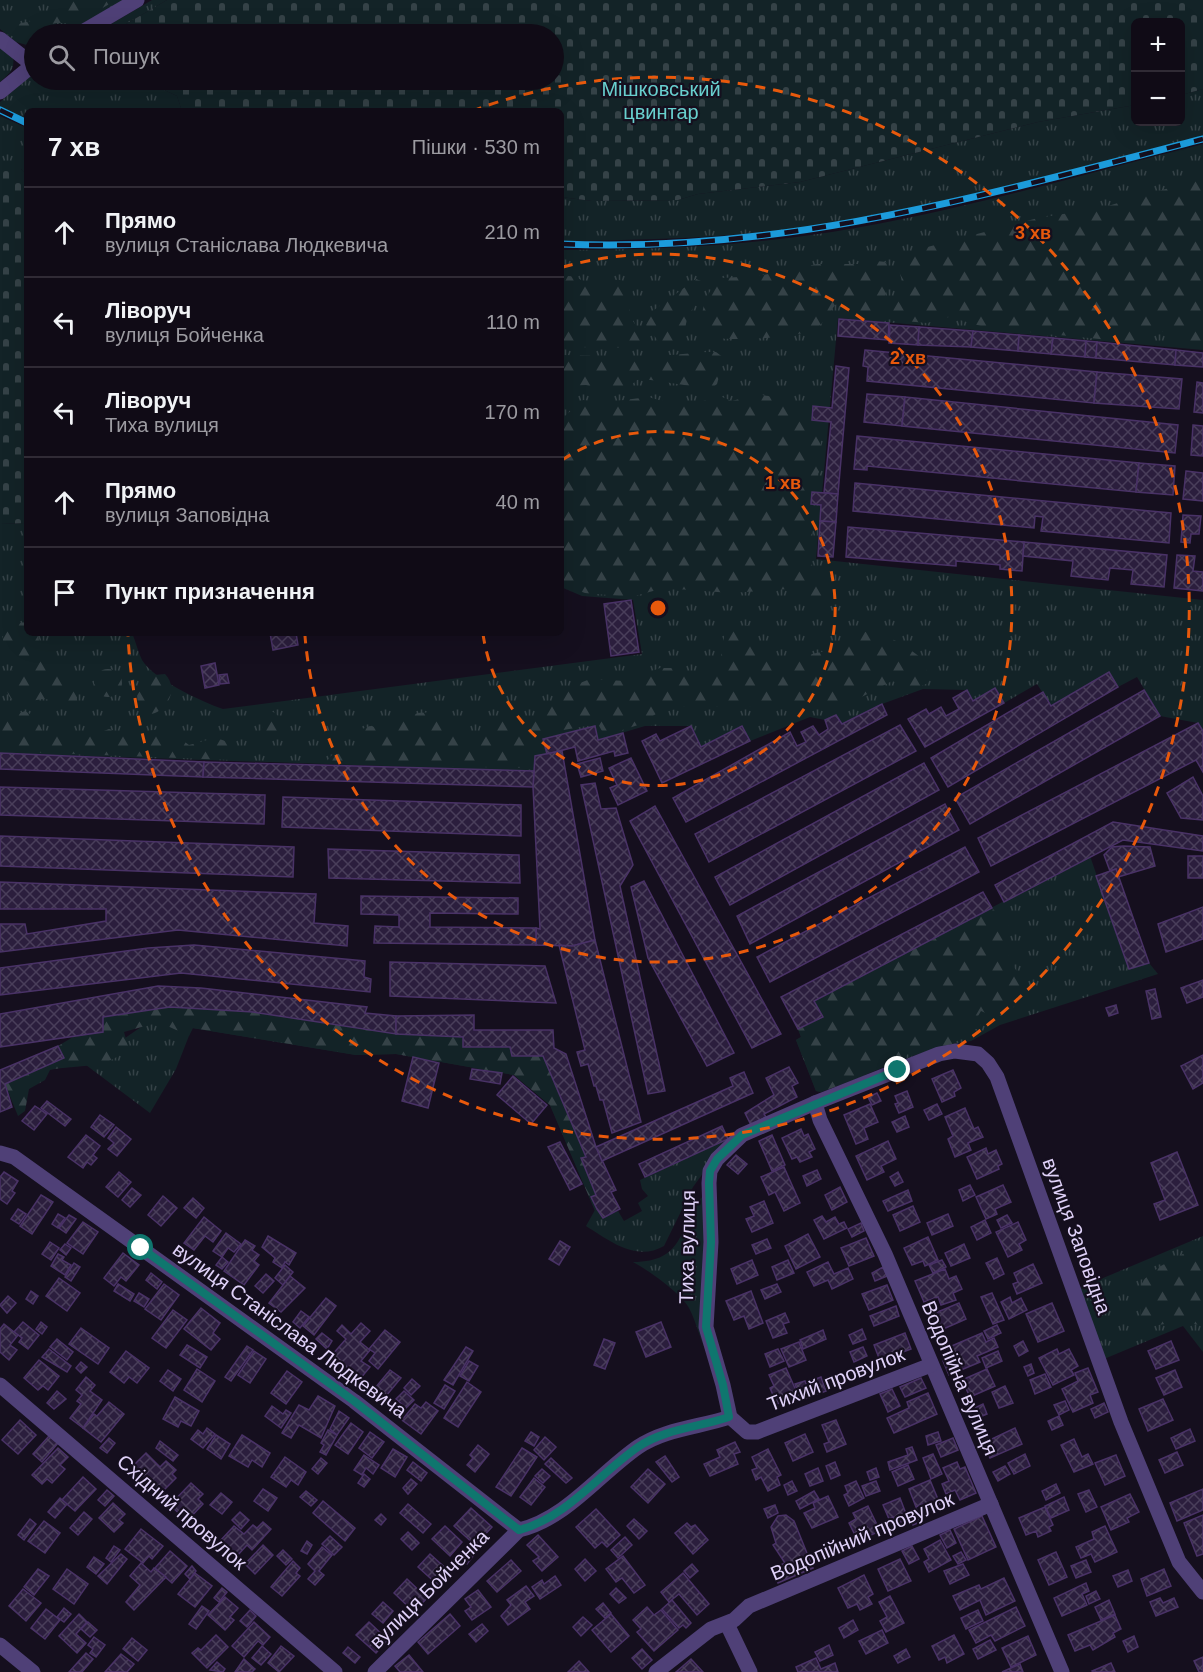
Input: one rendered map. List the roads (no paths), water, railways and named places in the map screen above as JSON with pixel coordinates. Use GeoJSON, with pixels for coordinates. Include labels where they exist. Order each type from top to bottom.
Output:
{"type":"FeatureCollection","features":[{"type":"Feature","properties":{"kind":"street"},"geometry":{"type":"LineString","coordinates":[[96,24],[137,0]]}},
{"type":"Feature","properties":{"kind":"street"},"geometry":{"type":"LineString","coordinates":[[0,39],[24,57]]}},
{"type":"Feature","properties":{"kind":"street"},"geometry":{"type":"LineString","coordinates":[[0,92],[24,72]]}},
{"type":"Feature","properties":{"kind":"street","name":"вулиця Заповідна"},"geometry":{"type":"LineString","coordinates":[[815,1103],[939,1054],[968,1052],[978,1054],[988,1063],[997,1077],[1121,1422],[1175,1554],[1187,1575],[1203,1592]]}},
{"type":"Feature","properties":{"kind":"street","name":"Водопійна вулиця"},"geometry":{"type":"LineString","coordinates":[[815,1103],[820,1120],[885,1254],[1062,1672]]}},
{"type":"Feature","properties":{"kind":"street","name":"Тиха вулиця"},"geometry":{"type":"LineString","coordinates":[[729,1417],[723,1385],[706,1327],[711,1242],[710,1171],[728,1146],[742,1135],[815,1103]]}},
{"type":"Feature","properties":{"kind":"street","name":"вулиця Станіслава Людкевича"},"geometry":{"type":"LineString","coordinates":[[0,1153],[14,1158],[354,1401],[519,1530]]}},
{"type":"Feature","properties":{"kind":"street","name":"Тихий провулок"},"geometry":{"type":"LineString","coordinates":[[729,1417],[747,1432],[757,1432],[931,1365]]}},
{"type":"Feature","properties":{"kind":"street","name":"Східний провулок"},"geometry":{"type":"LineString","coordinates":[[0,1385],[335,1672]]}},
{"type":"Feature","properties":{"kind":"street","name":"вулиця Бойченка"},"geometry":{"type":"LineString","coordinates":[[375,1672],[519,1530],[546,1521],[639,1446],[659,1437],[729,1417]]}},
{"type":"Feature","properties":{"kind":"street","name":"Водопійний провулок"},"geometry":{"type":"LineString","coordinates":[[656,1672],[711,1629],[727,1624],[748,1606],[991,1504]]}},
{"type":"Feature","properties":{"kind":"street"},"geometry":{"type":"LineString","coordinates":[[727,1624],[750,1672]]}},
{"type":"Feature","properties":{"kind":"street"},"geometry":{"type":"LineString","coordinates":[[0,1645],[33,1672]]}},
{"type":"Feature","properties":{"kind":"railway"},"geometry":{"type":"LineString","coordinates":[[0,110],[24,122]]}},
{"type":"Feature","properties":{"kind":"railway"},"geometry":{"type":"LineString","coordinates":[[564,244],[644,245],[726,240],[806,230],[965,199],[1203,139]]}},
{"type":"Feature","properties":{"kind":"park label","name":"Мішковський цвинтар"},"geometry":{"type":"Point","coordinates":[661,100]}}]}
